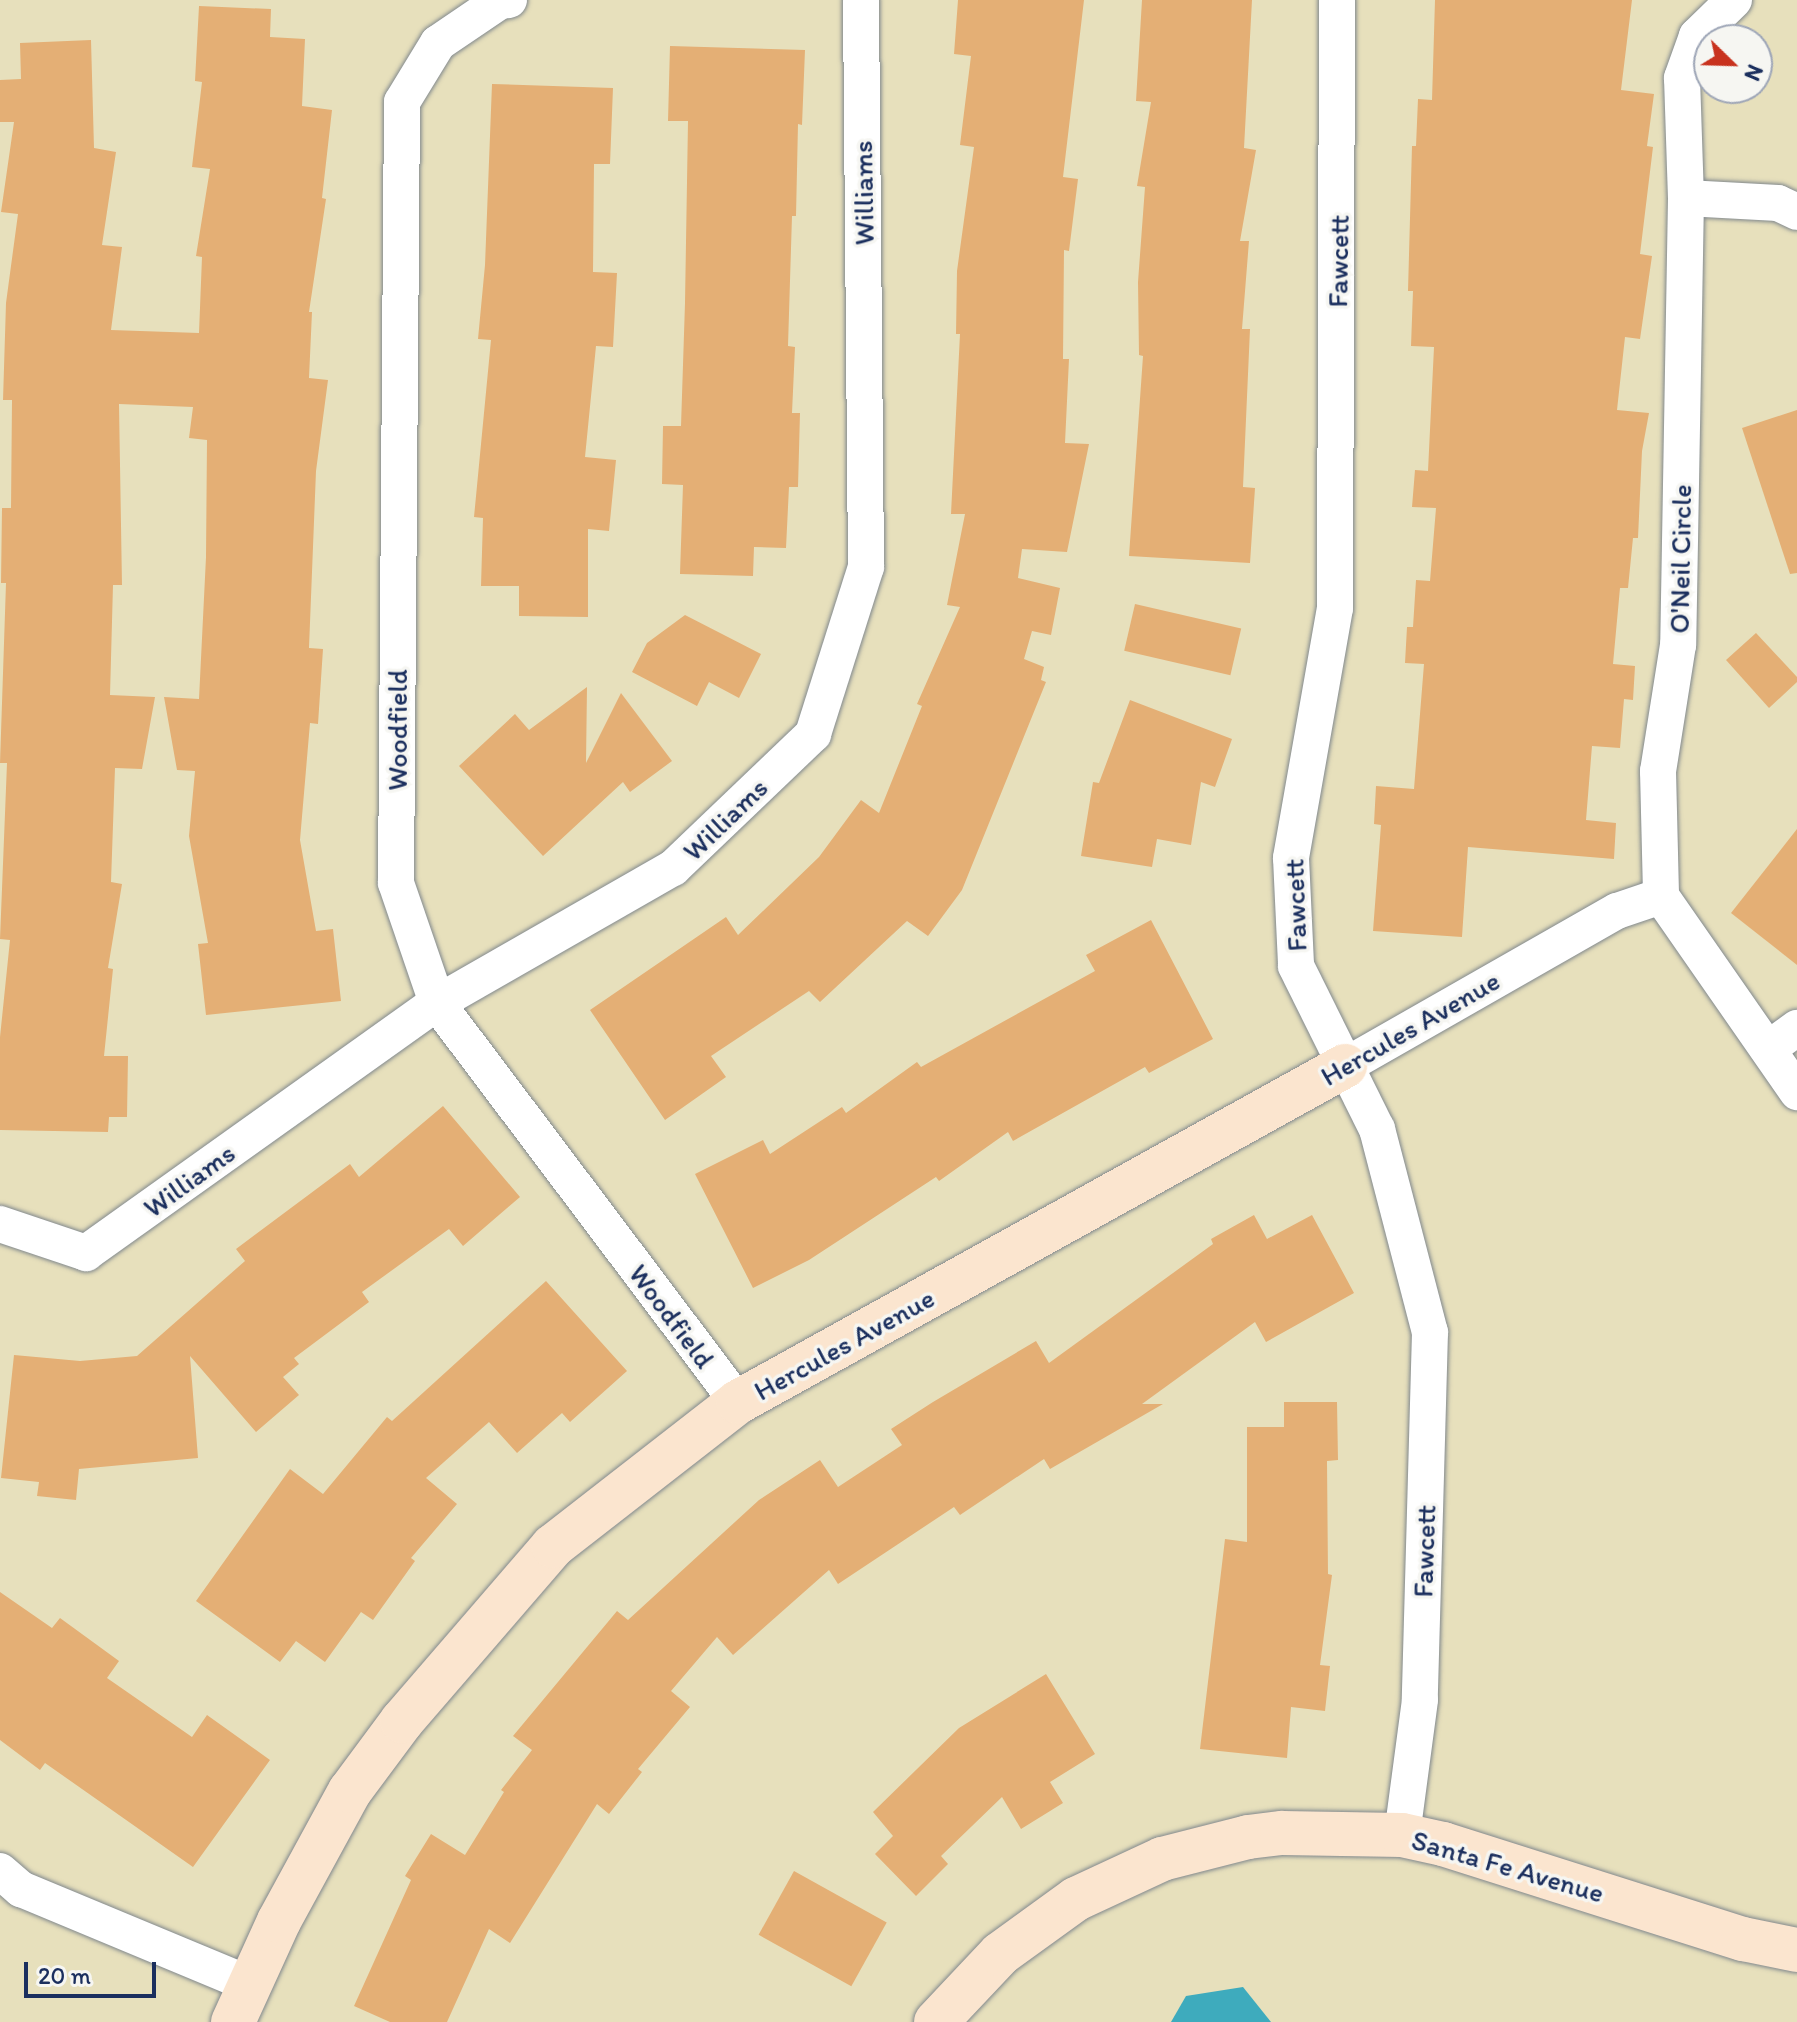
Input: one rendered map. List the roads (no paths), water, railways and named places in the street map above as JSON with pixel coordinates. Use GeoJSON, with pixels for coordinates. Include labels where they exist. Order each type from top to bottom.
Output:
{"type":"FeatureCollection","features":[{"type":"Feature","properties":{"kind":"street","name":"Woodfield"},"geometry":{"type":"LineString","coordinates":[[509,0],[500,1],[438,43],[402,102],[396,883],[437,1003],[738,1402]]}},
{"type":"Feature","properties":{"kind":"street","name":"Williams"},"geometry":{"type":"LineString","coordinates":[[0,1224],[86,1253],[437,1003],[673,868],[813,734],[866,567],[861,0]]}},
{"type":"Feature","properties":{"kind":"street","name":"Fawcett"},"geometry":{"type":"LineString","coordinates":[[1337,0],[1335,608],[1291,858],[1296,966],[1377,1129],[1430,1332],[1420,1700],[1402,1835]]}},
{"type":"Feature","properties":{"kind":"street","name":"O'Neil Circle"},"geometry":{"type":"LineString","coordinates":[[1661,896],[1658,771],[1678,645],[1686,198],[1682,78],[1697,36],[1734,0]]}},
{"type":"Feature","properties":{"kind":"street"},"geometry":{"type":"LineString","coordinates":[[1686,198],[1778,203],[1797,212]]}},
{"type":"Feature","properties":{"kind":"street","name":"Hercules Avenue"},"geometry":{"type":"LineString","coordinates":[[241,2003],[279,1921],[350,1791],[402,1721],[553,1546],[738,1402],[1345,1066],[1617,911],[1661,896]]}},
{"type":"Feature","properties":{"kind":"street"},"geometry":{"type":"LineString","coordinates":[[1661,896],[1797,1092]]}},
{"type":"Feature","properties":{"kind":"street"},"geometry":{"type":"LineString","coordinates":[[1768,1049],[1797,1028]]}},
{"type":"Feature","properties":{"kind":"street","name":"Santa Fe Avenue"},"geometry":{"type":"LineString","coordinates":[[936,2022],[1000,1954],[1076,1899],[1140,1868],[1248,1837],[1319,1831],[1402,1835],[1528,1868],[1743,1939],[1797,1950]]}},
{"type":"Feature","properties":{"kind":"street"},"geometry":{"type":"LineString","coordinates":[[0,1871],[21,1889],[241,2003]]}},
{"type":"Feature","properties":{"kind":"water"},"geometry":{"type":"Polygon","coordinates":[[[1243,1987],[1271,2022],[1171,2022],[1186,1996],[1243,1987]]]}}]}
